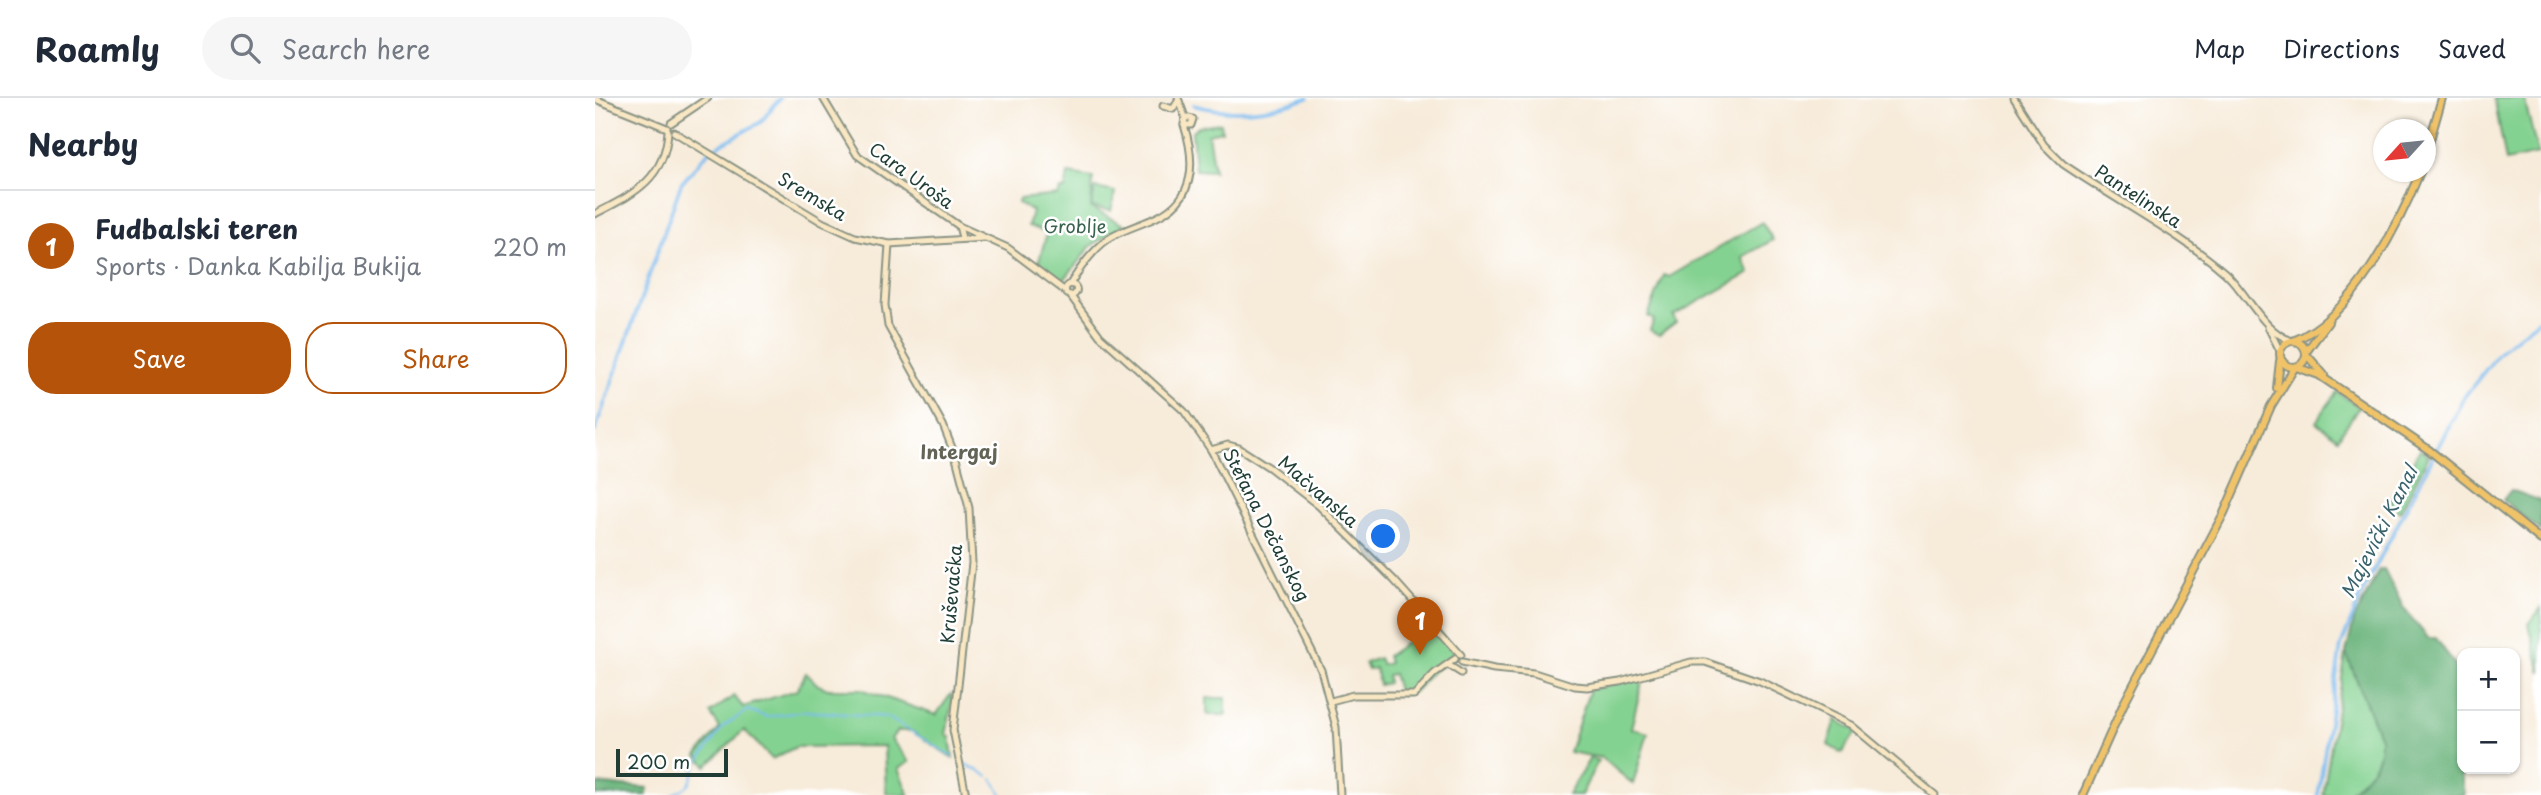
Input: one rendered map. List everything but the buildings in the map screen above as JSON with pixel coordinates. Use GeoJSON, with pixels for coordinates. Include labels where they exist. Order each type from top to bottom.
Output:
{"type":"FeatureCollection","features":[{"type":"Feature","properties":{"kind":"main road"},"geometry":{"type":"LineString","coordinates":[[595,214],[645,186],[656,169],[672,129],[708,98]]}},
{"type":"Feature","properties":{"kind":"main road","name":"Cara Uroša"},"geometry":{"type":"LineString","coordinates":[[823,98],[857,155],[959,226],[962,238]]}},
{"type":"Feature","properties":{"kind":"main road","name":"Pantelinska"},"geometry":{"type":"LineString","coordinates":[[2014,98],[2044,145],[2063,164],[2212,262],[2237,285],[2257,310]]}},
{"type":"Feature","properties":{"kind":"main road"},"geometry":{"type":"LineString","coordinates":[[2436,119],[2442,98]]}},
{"type":"Feature","properties":{"kind":"main road","name":"Sremska"},"geometry":{"type":"LineString","coordinates":[[595,99],[672,129],[821,222],[855,237],[889,244],[985,238]]}},
{"type":"Feature","properties":{"kind":"main road"},"geometry":{"type":"LineString","coordinates":[[1071,289],[1080,269],[1107,240],[1161,215],[1179,200],[1192,170],[1187,116],[1178,101],[1173,109],[1163,106]]}},
{"type":"Feature","properties":{"kind":"main road"},"geometry":{"type":"LineString","coordinates":[[2271,406],[2388,238],[2415,182]]}},
{"type":"Feature","properties":{"kind":"main road"},"geometry":{"type":"LineString","coordinates":[[959,226],[985,238]]}},
{"type":"Feature","properties":{"kind":"main road","name":"Stefana Dečanskog"},"geometry":{"type":"LineString","coordinates":[[985,238],[1023,258],[1049,278],[1071,289],[1080,310],[1102,338],[1179,406],[1212,450],[1308,640],[1331,701],[1337,739],[1340,795]]}},
{"type":"Feature","properties":{"kind":"main road","name":"Kruševačka"},"geometry":{"type":"LineString","coordinates":[[889,244],[885,305],[888,326],[943,425],[956,458],[969,508],[972,563],[953,730],[966,795]]}},
{"type":"Feature","properties":{"kind":"main road"},"geometry":{"type":"LineString","coordinates":[[2084,795],[2124,703],[2224,513],[2271,406],[2280,379],[2280,355],[2284,344],[2317,328],[2341,304]]}},
{"type":"Feature","properties":{"kind":"main road"},"geometry":{"type":"LineString","coordinates":[[1069,311],[1080,310]]}},
{"type":"Feature","properties":{"kind":"main road"},"geometry":{"type":"LineString","coordinates":[[2257,310],[2277,334],[2303,345],[2306,353],[2338,388]]}},
{"type":"Feature","properties":{"kind":"main road"},"geometry":{"type":"LineString","coordinates":[[2257,310],[2286,366],[2311,370],[2439,456],[2541,540]]}},
{"type":"Feature","properties":{"kind":"main road","name":"Mačvanska"},"geometry":{"type":"LineString","coordinates":[[1212,450],[1228,445],[1238,448],[1304,494],[1394,580],[1453,643],[1459,659]]}},
{"type":"Feature","properties":{"kind":"main road"},"geometry":{"type":"LineString","coordinates":[[1331,701],[1353,695],[1412,696],[1422,690],[1434,673],[1459,659],[1474,664],[1534,673],[1587,687],[1620,682],[1691,662],[1705,663],[1760,681],[1851,725],[1935,795]]}},
{"type":"Feature","properties":{"kind":"main road"},"geometry":{"type":"LineString","coordinates":[[1448,667],[1461,673]]}},
{"type":"Feature","properties":{"kind":"green space"},"geometry":{"type":"Polygon","coordinates":[[[2494,98],[2524,98],[2538,154],[2506,161],[2494,98]]]}},
{"type":"Feature","properties":{"kind":"green space"},"geometry":{"type":"Polygon","coordinates":[[[1221,123],[1222,131],[1208,134],[1214,171],[1195,170],[1192,131],[1199,126],[1221,123]]]}},
{"type":"Feature","properties":{"kind":"green space","name":"Groblje"},"geometry":{"type":"Polygon","coordinates":[[[1068,174],[1093,178],[1091,208],[1124,225],[1091,246],[1063,281],[1038,264],[1047,233],[1028,226],[1032,211],[1018,203],[1019,199],[1058,195],[1060,189],[1065,190],[1068,174]]]}},
{"type":"Feature","properties":{"kind":"green space"},"geometry":{"type":"Polygon","coordinates":[[[1095,188],[1115,192],[1111,211],[1091,207],[1095,188]]]}},
{"type":"Feature","properties":{"kind":"green space"},"geometry":{"type":"Polygon","coordinates":[[[1762,222],[1773,240],[1742,257],[1750,273],[1673,316],[1676,322],[1659,335],[1650,330],[1654,320],[1648,316],[1664,275],[1669,277],[1762,222]]]}},
{"type":"Feature","properties":{"kind":"green space"},"geometry":{"type":"Polygon","coordinates":[[[2337,392],[2359,407],[2338,438],[2316,422],[2337,392]]]}},
{"type":"Feature","properties":{"kind":"green space"},"geometry":{"type":"Polygon","coordinates":[[[2420,449],[2429,455],[2400,512],[2389,505],[2420,449]]]}},
{"type":"Feature","properties":{"kind":"green space"},"geometry":{"type":"Polygon","coordinates":[[[2511,490],[2541,501],[2541,531],[2503,500],[2511,490]]]}},
{"type":"Feature","properties":{"kind":"green space"},"geometry":{"type":"Polygon","coordinates":[[[2384,569],[2404,609],[2428,638],[2436,638],[2457,668],[2457,774],[2461,774],[2464,795],[2347,795],[2371,770],[2380,747],[2380,738],[2346,653],[2354,620],[2379,570],[2384,569]]]}},
{"type":"Feature","properties":{"kind":"green space"},"geometry":{"type":"Polygon","coordinates":[[[2541,608],[2541,673],[2529,624],[2541,608]]]}},
{"type":"Feature","properties":{"kind":"green space"},"geometry":{"type":"Polygon","coordinates":[[[1433,624],[1454,651],[1452,660],[1433,671],[1414,692],[1399,694],[1393,674],[1387,675],[1388,683],[1379,685],[1375,668],[1368,670],[1365,663],[1379,658],[1382,665],[1389,663],[1387,656],[1433,624]]]}},
{"type":"Feature","properties":{"kind":"green space"},"geometry":{"type":"Polygon","coordinates":[[[2346,653],[2380,738],[2380,747],[2371,770],[2347,795],[2323,795],[2346,653]]]}},
{"type":"Feature","properties":{"kind":"green space"},"geometry":{"type":"Polygon","coordinates":[[[806,673],[818,685],[828,689],[861,689],[936,715],[951,694],[953,698],[946,735],[950,737],[953,758],[911,731],[897,731],[891,739],[909,762],[898,769],[909,795],[886,793],[884,746],[796,747],[772,759],[744,730],[707,766],[697,756],[720,728],[710,713],[734,696],[743,707],[797,690],[806,673]]]}},
{"type":"Feature","properties":{"kind":"green space"},"geometry":{"type":"Polygon","coordinates":[[[1640,679],[1642,683],[1631,728],[1648,733],[1633,784],[1602,758],[1569,752],[1590,689],[1640,679]]]}},
{"type":"Feature","properties":{"kind":"green space"},"geometry":{"type":"Polygon","coordinates":[[[1207,698],[1226,698],[1226,715],[1207,715],[1207,698]]]}},
{"type":"Feature","properties":{"kind":"green space"},"geometry":{"type":"Polygon","coordinates":[[[1836,720],[1857,731],[1842,753],[1828,745],[1836,720]]]}},
{"type":"Feature","properties":{"kind":"green space"},"geometry":{"type":"Polygon","coordinates":[[[1590,758],[1598,761],[1581,795],[1568,795],[1590,758]]]}},
{"type":"Feature","properties":{"kind":"green space"},"geometry":{"type":"Polygon","coordinates":[[[596,784],[648,788],[647,795],[595,795],[596,784]]]}},
{"type":"Feature","properties":{"kind":"waterway"},"geometry":{"type":"LineString","coordinates":[[595,431],[681,184],[709,151],[761,122],[780,98]]}},
{"type":"Feature","properties":{"kind":"waterway"},"geometry":{"type":"LineString","coordinates":[[1193,105],[1237,111],[1280,106],[1308,98]]}},
{"type":"Feature","properties":{"kind":"waterway","name":"Majevički Kanal"},"geometry":{"type":"LineString","coordinates":[[2318,795],[2341,646],[2362,593],[2464,397],[2503,348],[2541,318]]}},
{"type":"Feature","properties":{"kind":"waterway"},"geometry":{"type":"LineString","coordinates":[[673,795],[689,785],[698,762],[724,726],[748,710],[767,717],[805,711],[887,717],[952,756]]}},
{"type":"Feature","properties":{"kind":"waterway"},"geometry":{"type":"LineString","coordinates":[[963,763],[988,776]]}},
{"type":"Feature","properties":{"kind":"waterway"},"geometry":{"type":"LineString","coordinates":[[992,779],[1003,795]]}},
{"type":"Feature","properties":{"kind":"place","name":"Fudbalski teren"},"geometry":{"type":"Point","coordinates":[1420,655]}},
{"type":"Feature","properties":{"kind":"district","name":"Intergaj"},"geometry":{"type":"Point","coordinates":[959,452]}}]}
